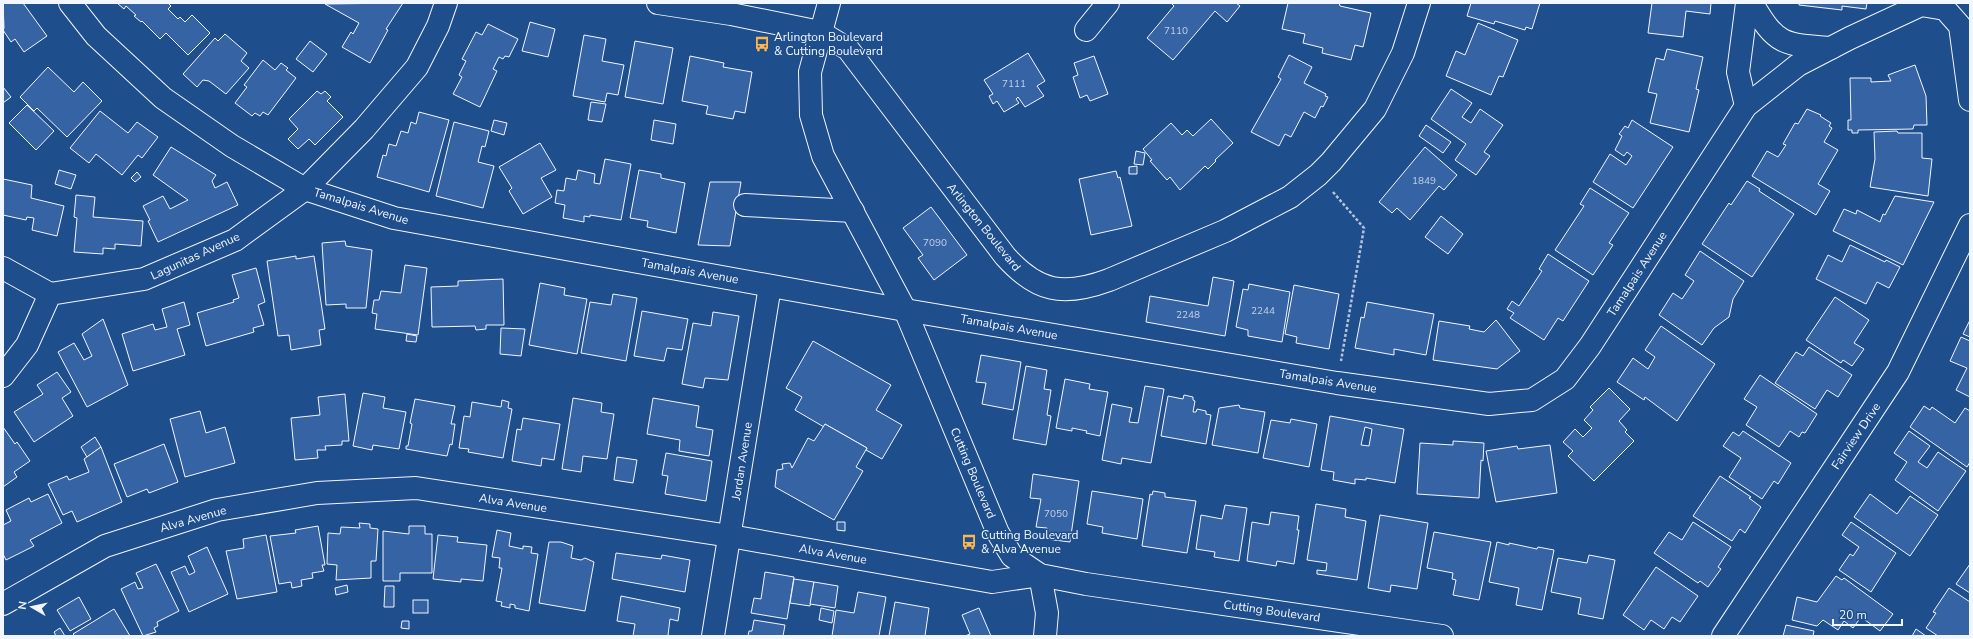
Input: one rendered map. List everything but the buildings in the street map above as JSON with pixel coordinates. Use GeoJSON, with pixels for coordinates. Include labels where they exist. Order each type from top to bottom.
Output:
{"type":"FeatureCollection","features":[{"type":"Feature","properties":{"kind":"street","name":"Tamalpais Avenue"},"geometry":{"type":"LineString","coordinates":[[70,3],[96,36],[163,98],[232,146],[305,189],[394,218],[905,310],[1337,383],[1489,404],[1532,400],[1565,379],[1590,346],[1746,106],[1798,65],[1840,43]]}},
{"type":"Feature","properties":{"kind":"street","name":"Lagunitas Avenue"},"geometry":{"type":"LineString","coordinates":[[50,294],[144,279],[235,240],[305,189],[364,129],[417,67],[438,26],[446,3]]}},
{"type":"Feature","properties":{"kind":"street","name":"Arlington Boulevard"},"geometry":{"type":"LineString","coordinates":[[658,3],[731,14],[820,32],[848,49],[1000,249],[1020,272],[1034,282],[1054,288],[1073,289],[1090,287],[1225,231],[1290,197],[1318,175],[1331,162],[1375,109],[1403,53],[1419,3]]}},
{"type":"Feature","properties":{"kind":"street","name":"Cutting Boulevard"},"geometry":{"type":"LineString","coordinates":[[829,3],[810,72],[811,115],[823,156],[905,310],[998,533],[1012,556],[1040,575],[1094,585],[1442,636]]}},
{"type":"Feature","properties":{"kind":"street"},"geometry":{"type":"LineString","coordinates":[[1086,30],[1108,3]]}},
{"type":"Feature","properties":{"kind":"street"},"geometry":{"type":"LineString","coordinates":[[1746,106],[1738,72],[1747,3]]}},
{"type":"Feature","properties":{"kind":"street"},"geometry":{"type":"LineString","coordinates":[[1752,3],[1764,24],[1778,39],[1800,46],[1840,43],[1921,5],[1945,9],[1960,26],[1970,100]]}},
{"type":"Feature","properties":{"kind":"street"},"geometry":{"type":"LineString","coordinates":[[745,205],[853,212]]}},
{"type":"Feature","properties":{"kind":"street","name":"Fairview Drive"},"geometry":{"type":"LineString","coordinates":[[1722,636],[1898,372],[1970,225]]}},
{"type":"Feature","properties":{"kind":"street"},"geometry":{"type":"LineString","coordinates":[[3,268],[50,294],[27,345],[3,376]]}},
{"type":"Feature","properties":{"kind":"street","name":"Jordan Avenue"},"geometry":{"type":"LineString","coordinates":[[713,636],[770,286]]}},
{"type":"Feature","properties":{"kind":"street","name":"Alva Avenue"},"geometry":{"type":"LineString","coordinates":[[3,604],[105,546],[217,510],[316,493],[416,488],[730,536],[992,582],[1040,575]]}},
{"type":"Feature","properties":{"kind":"street"},"geometry":{"type":"LineString","coordinates":[[1040,575],[1047,613],[1045,636]]}},
{"type":"Feature","properties":{"kind":"path"},"geometry":{"type":"LineString","coordinates":[[1318,175],[1364,228],[1337,383]]}},
{"type":"Feature","properties":{"kind":"place","name":"Arlington Boulevard & Cutting Boulevard"},"geometry":{"type":"Point","coordinates":[762,44]}},
{"type":"Feature","properties":{"kind":"place","name":"Cutting Boulevard & Alva Avenue"},"geometry":{"type":"Point","coordinates":[969,542]}}]}
